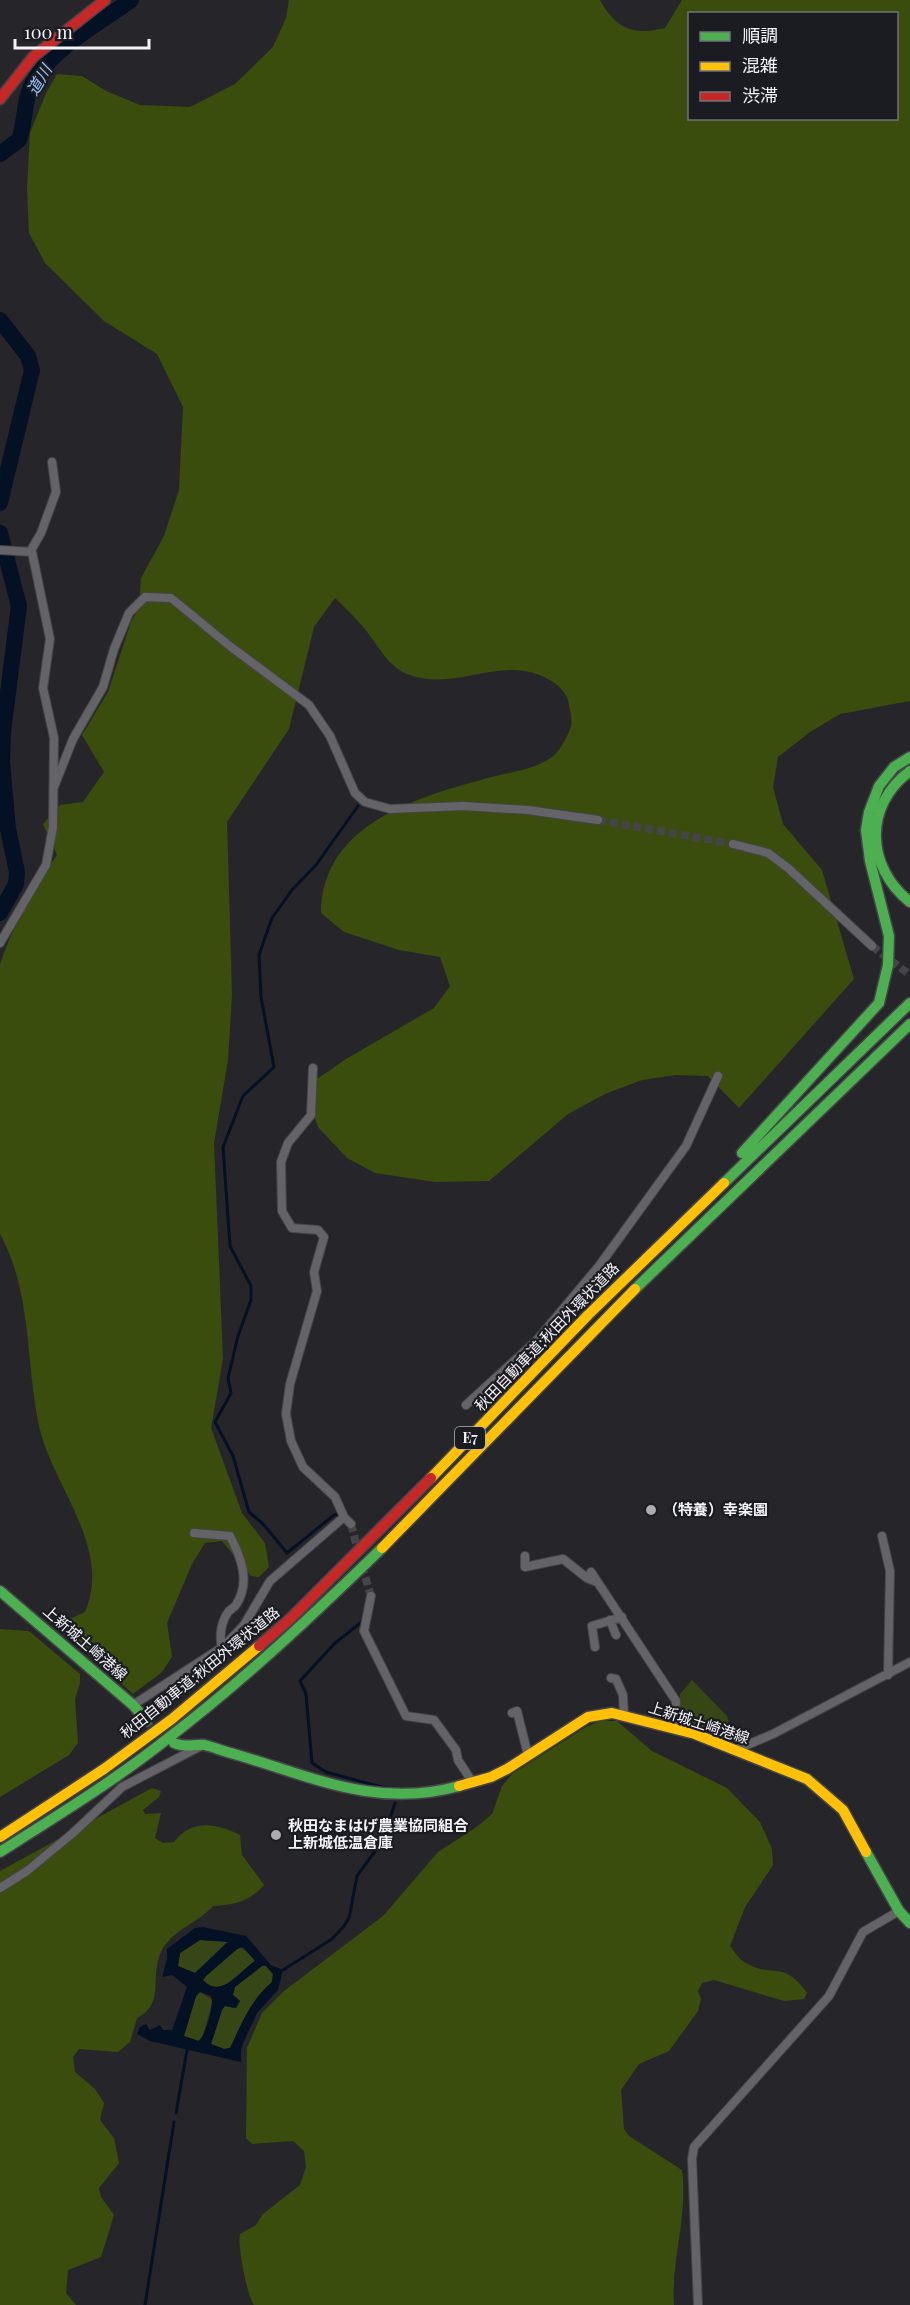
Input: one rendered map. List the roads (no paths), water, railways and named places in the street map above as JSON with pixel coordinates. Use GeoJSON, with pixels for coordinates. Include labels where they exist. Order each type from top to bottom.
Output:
{"type":"FeatureCollection","features":[{"type":"Feature","properties":{"kind":"main road"},"geometry":{"type":"LineString","coordinates":[[0,99],[33,57],[105,0]]}},
{"type":"Feature","properties":{"kind":"main road"},"geometry":{"type":"LineString","coordinates":[[650,1254],[879,1003],[888,976],[888,926],[868,853],[869,809],[885,776],[899,761],[910,757]]}},
{"type":"Feature","properties":{"kind":"main road"},"geometry":{"type":"LineString","coordinates":[[910,771],[900,776],[885,794],[877,821],[876,849],[893,887],[910,902]]}},
{"type":"Feature","properties":{"kind":"main road","name":"秋田自動車道;秋田外環状道路"},"geometry":{"type":"LineString","coordinates":[[0,1837],[104,1769],[164,1725],[290,1619],[385,1526],[650,1254],[910,1003]]}},
{"type":"Feature","properties":{"kind":"main road","name":"秋田自動車道;秋田外環状道路"},"geometry":{"type":"LineString","coordinates":[[0,1852],[95,1793],[185,1727],[287,1642],[398,1535],[595,1329],[910,1024]]}},
{"type":"Feature","properties":{"kind":"main road"},"geometry":{"type":"LineString","coordinates":[[840,1094],[910,1032]]}},
{"type":"Feature","properties":{"kind":"main road","name":"上新城土崎港線"},"geometry":{"type":"LineString","coordinates":[[0,1591],[133,1705],[147,1721]]}},
{"type":"Feature","properties":{"kind":"main road","name":"上新城土崎港線"},"geometry":{"type":"LineString","coordinates":[[174,1743],[181,1746],[204,1745],[270,1764],[328,1785],[373,1793],[418,1793],[473,1783],[507,1769],[588,1717],[612,1713],[674,1728],[807,1779],[843,1810],[899,1911],[910,1923]]}},
{"type":"Feature","properties":{"kind":"street"},"geometry":{"type":"LineString","coordinates":[[30,552],[41,533],[56,492],[52,462]]}},
{"type":"Feature","properties":{"kind":"street"},"geometry":{"type":"LineString","coordinates":[[0,550],[30,552]]}},
{"type":"Feature","properties":{"kind":"street"},"geometry":{"type":"LineString","coordinates":[[0,943],[46,865],[53,827],[54,738],[43,688],[50,639],[32,552],[30,552]]}},
{"type":"Feature","properties":{"kind":"street"},"geometry":{"type":"LineString","coordinates":[[54,787],[73,739],[104,687],[114,649],[129,614],[138,601],[144,597],[164,596],[171,598],[231,647],[309,705],[330,736],[355,793],[365,802],[390,809],[485,807],[598,820]]}},
{"type":"Feature","properties":{"kind":"street"},"geometry":{"type":"LineString","coordinates":[[733,844],[768,853],[788,868],[872,946]]}},
{"type":"Feature","properties":{"kind":"street"},"geometry":{"type":"LineString","coordinates":[[313,1068],[311,1115],[288,1143],[281,1162],[282,1211],[292,1228],[318,1230],[324,1237],[314,1272],[317,1291],[290,1384],[286,1414],[291,1441],[303,1467],[335,1497],[344,1517],[351,1524]]}},
{"type":"Feature","properties":{"kind":"street"},"geometry":{"type":"LineString","coordinates":[[466,1406],[537,1340],[599,1266],[686,1146],[718,1076]]}},
{"type":"Feature","properties":{"kind":"street"},"geometry":{"type":"LineString","coordinates":[[133,1705],[222,1648],[244,1625],[270,1581],[344,1517]]}},
{"type":"Feature","properties":{"kind":"street"},"geometry":{"type":"LineString","coordinates":[[194,1533],[230,1536],[241,1557],[244,1581],[236,1605],[228,1612],[219,1637],[222,1648]]}},
{"type":"Feature","properties":{"kind":"street"},"geometry":{"type":"LineString","coordinates":[[882,1536],[890,1571],[888,1675]]}},
{"type":"Feature","properties":{"kind":"street"},"geometry":{"type":"LineString","coordinates":[[525,1556],[525,1567],[563,1559],[587,1578],[599,1583]]}},
{"type":"Feature","properties":{"kind":"street"},"geometry":{"type":"LineString","coordinates":[[591,1572],[676,1701],[674,1728]]}},
{"type":"Feature","properties":{"kind":"street"},"geometry":{"type":"LineString","coordinates":[[371,1596],[364,1631],[406,1716],[434,1720],[456,1750],[458,1760],[473,1783]]}},
{"type":"Feature","properties":{"kind":"street"},"geometry":{"type":"LineString","coordinates":[[595,1647],[592,1626],[622,1617]]}},
{"type":"Feature","properties":{"kind":"street"},"geometry":{"type":"LineString","coordinates":[[610,1620],[616,1635]]}},
{"type":"Feature","properties":{"kind":"street"},"geometry":{"type":"LineString","coordinates":[[735,1750],[910,1662]]}},
{"type":"Feature","properties":{"kind":"street"},"geometry":{"type":"LineString","coordinates":[[611,1678],[616,1678],[623,1695],[624,1716]]}},
{"type":"Feature","properties":{"kind":"street"},"geometry":{"type":"LineString","coordinates":[[512,1713],[517,1711],[528,1755]]}},
{"type":"Feature","properties":{"kind":"street"},"geometry":{"type":"LineString","coordinates":[[0,1888],[27,1871],[73,1833],[122,1787],[204,1745]]}},
{"type":"Feature","properties":{"kind":"street"},"geometry":{"type":"LineString","coordinates":[[698,2305],[692,2159],[694,2147],[829,1996],[863,1932],[899,1911]]}},
{"type":"Feature","properties":{"kind":"water"},"geometry":{"type":"Polygon","coordinates":[[[203,1927],[246,1936],[271,1965],[283,1970],[278,1990],[257,2013],[244,2041],[241,2062],[150,2041],[137,2034],[140,2027],[146,2024],[150,2030],[160,2025],[163,2030],[172,2030],[187,1987],[172,1975],[162,1977],[167,1949],[195,1928],[203,1927]],[[200,1940],[180,1953],[178,1966],[195,1973],[228,1942],[200,1940]],[[243,1947],[237,1949],[203,1980],[216,1987],[223,1985],[255,1961],[243,1947]],[[262,1966],[235,1987],[233,1995],[240,2001],[236,2008],[225,2006],[222,2010],[211,2044],[224,2049],[230,2048],[252,2005],[272,1982],[273,1974],[266,1966],[262,1966]],[[200,1992],[196,1996],[184,2036],[199,2041],[209,2020],[212,2000],[211,1996],[200,1992]]]}},
{"type":"Feature","properties":{"kind":"waterway","name":"道川"},"geometry":{"type":"LineString","coordinates":[[0,154],[19,140],[30,88],[42,69],[65,47],[131,0]]}},
{"type":"Feature","properties":{"kind":"waterway","name":"道川"},"geometry":{"type":"LineString","coordinates":[[0,320],[28,356],[32,370],[0,503]]}},
{"type":"Feature","properties":{"kind":"waterway","name":"道川"},"geometry":{"type":"LineString","coordinates":[[0,533],[19,606],[3,732],[2,761],[8,829],[17,872],[16,884],[0,913]]}},
{"type":"Feature","properties":{"kind":"waterway"},"geometry":{"type":"LineString","coordinates":[[338,1514],[287,1553],[264,1525],[249,1512],[233,1456],[215,1422],[231,1393],[228,1378],[238,1336],[251,1300],[251,1286],[230,1246],[223,1147],[243,1096],[274,1067],[261,997],[259,955],[272,918],[292,890],[316,865],[358,806]]}},
{"type":"Feature","properties":{"kind":"waterway"},"geometry":{"type":"LineString","coordinates":[[364,1620],[334,1644],[300,1681],[306,1694],[312,1763],[326,1772],[385,1788]]}},
{"type":"Feature","properties":{"kind":"waterway"},"geometry":{"type":"LineString","coordinates":[[283,1970],[332,1939],[344,1926],[349,1918],[357,1876],[383,1840],[395,1803]]}},
{"type":"Feature","properties":{"kind":"waterway"},"geometry":{"type":"LineString","coordinates":[[176,2113],[187,2050]]}},
{"type":"Feature","properties":{"kind":"waterway"},"geometry":{"type":"LineString","coordinates":[[145,2305],[174,2122]]}},
{"type":"Feature","properties":{"kind":"tunnel"},"geometry":{"type":"LineString","coordinates":[[598,820],[733,844]]}},
{"type":"Feature","properties":{"kind":"tunnel"},"geometry":{"type":"LineString","coordinates":[[872,946],[910,975]]}},
{"type":"Feature","properties":{"kind":"tunnel"},"geometry":{"type":"LineString","coordinates":[[351,1524],[359,1555]]}},
{"type":"Feature","properties":{"kind":"tunnel"},"geometry":{"type":"LineString","coordinates":[[362,1566],[371,1596]]}},
{"type":"Feature","properties":{"kind":"place","name":"（特養）幸楽園"},"geometry":{"type":"Point","coordinates":[651,1510]}},
{"type":"Feature","properties":{"kind":"place","name":"秋田なまはげ農業協同組合 上新城低温倉庫"},"geometry":{"type":"Point","coordinates":[276,1835]}}]}
